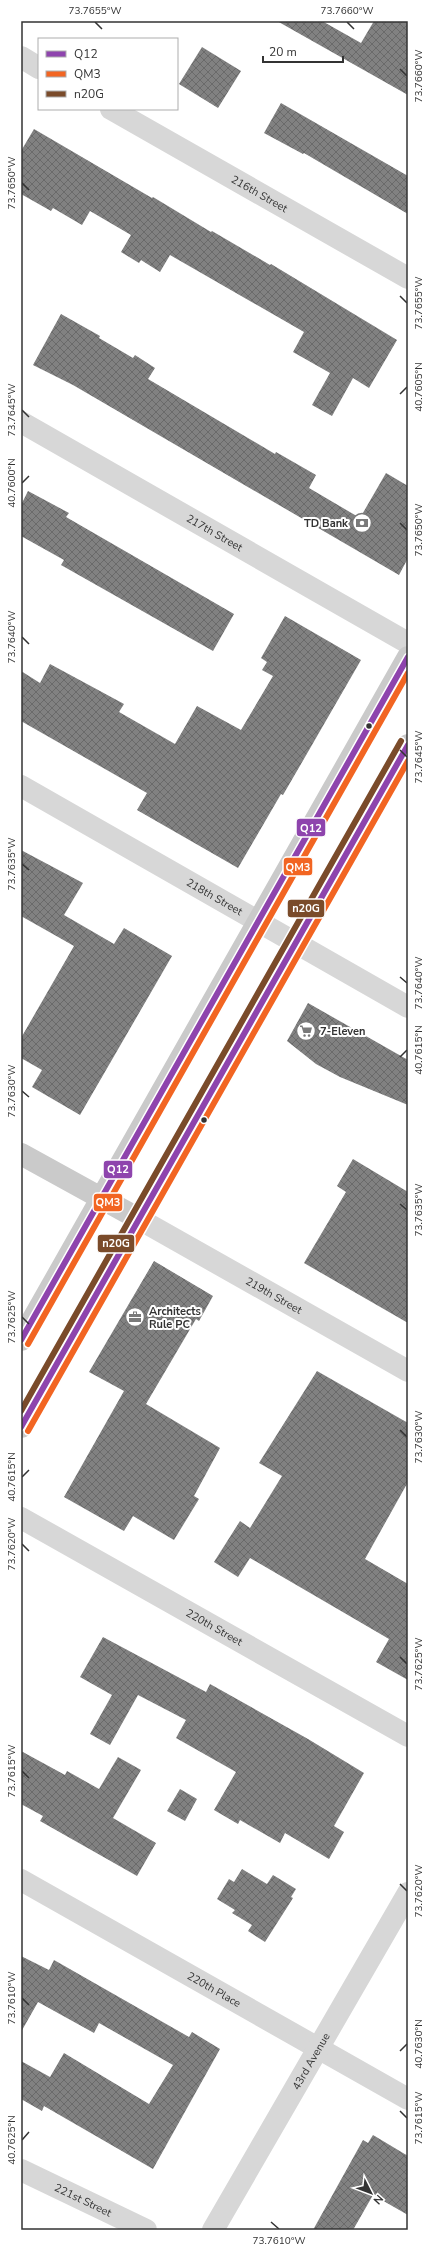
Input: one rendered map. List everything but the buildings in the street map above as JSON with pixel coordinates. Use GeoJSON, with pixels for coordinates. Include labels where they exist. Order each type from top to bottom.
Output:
{"type":"FeatureCollection","features":[{"type":"Feature","properties":{"kind":"main road"},"geometry":{"type":"LineString","coordinates":[[21,1340],[408,657]]}},
{"type":"Feature","properties":{"kind":"main road"},"geometry":{"type":"LineString","coordinates":[[21,1427],[408,745]]}},
{"type":"Feature","properties":{"kind":"main road"},"geometry":{"type":"LineString","coordinates":[[21,1154],[139,1219]]}},
{"type":"Feature","properties":{"kind":"street"},"geometry":{"type":"LineString","coordinates":[[21,57],[38,67]]}},
{"type":"Feature","properties":{"kind":"street","name":"216th Street"},"geometry":{"type":"LineString","coordinates":[[113,110],[408,278]]}},
{"type":"Feature","properties":{"kind":"street","name":"217th Street"},"geometry":{"type":"LineString","coordinates":[[21,422],[408,643]]}},
{"type":"Feature","properties":{"kind":"street","name":"218th Street"},"geometry":{"type":"LineString","coordinates":[[21,786],[408,1007]]}},
{"type":"Feature","properties":{"kind":"street","name":"219th Street"},"geometry":{"type":"LineString","coordinates":[[139,1219],[408,1371]]}},
{"type":"Feature","properties":{"kind":"street","name":"220th Street"},"geometry":{"type":"LineString","coordinates":[[21,1518],[408,1736]]}},
{"type":"Feature","properties":{"kind":"street","name":"220th Place"},"geometry":{"type":"LineString","coordinates":[[21,1880],[408,2099]]}},
{"type":"Feature","properties":{"kind":"street","name":"43rd Avenue"},"geometry":{"type":"LineString","coordinates":[[213,2230],[408,1894]]}},
{"type":"Feature","properties":{"kind":"street","name":"221st Street"},"geometry":{"type":"LineString","coordinates":[[21,2170],[146,2230]]}},
{"type":"Feature","properties":{"kind":"transit line","name":"Q12"},"geometry":{"type":"LineString","coordinates":[[21,1340],[408,657]]}},
{"type":"Feature","properties":{"kind":"transit line","name":"QM3"},"geometry":{"type":"LineString","coordinates":[[28,1344],[408,673]]}},
{"type":"Feature","properties":{"kind":"transit line","name":"n20G"},"geometry":{"type":"LineString","coordinates":[[21,1411],[401,741]]}},
{"type":"Feature","properties":{"kind":"transit line","name":"Q12"},"geometry":{"type":"LineString","coordinates":[[21,1427],[408,745]]}},
{"type":"Feature","properties":{"kind":"transit line","name":"QM3"},"geometry":{"type":"LineString","coordinates":[[28,1431],[408,761]]}},
{"type":"Feature","properties":{"kind":"place","name":"TD Bank"},"geometry":{"type":"Point","coordinates":[362,523]}},
{"type":"Feature","properties":{"kind":"place","name":"7-Eleven"},"geometry":{"type":"Point","coordinates":[306,1031]}},
{"type":"Feature","properties":{"kind":"place","name":"Architects Rule PC"},"geometry":{"type":"Point","coordinates":[135,1317]}}]}
